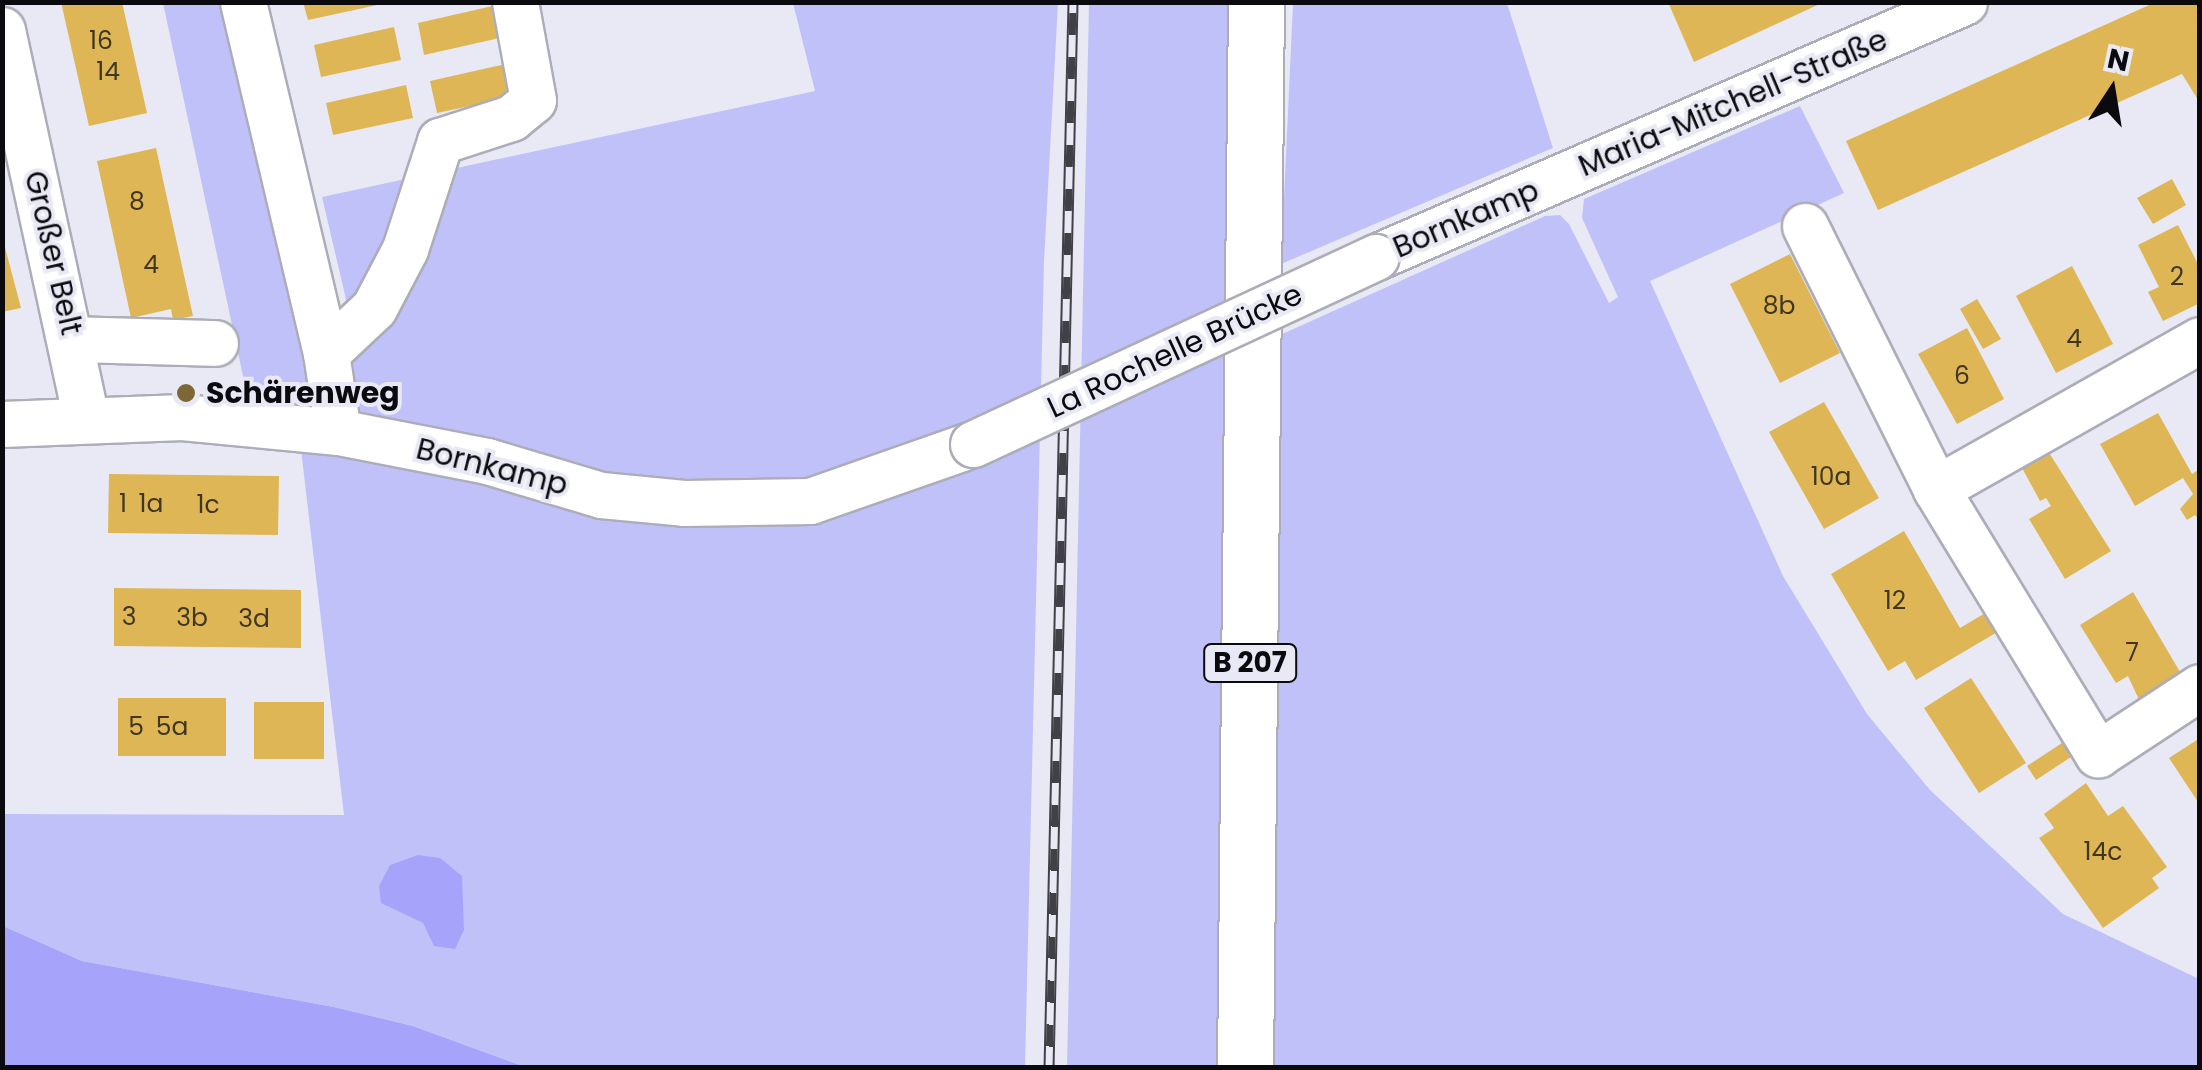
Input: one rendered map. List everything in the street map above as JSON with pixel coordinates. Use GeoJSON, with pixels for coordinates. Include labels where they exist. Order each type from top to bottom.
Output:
{"type":"FeatureCollection","features":[{"type":"Feature","properties":{"kind":"main road","name":"B 207"},"geometry":{"type":"LineString","coordinates":[[1245,1068],[1256,2]]}},
{"type":"Feature","properties":{"kind":"street"},"geometry":{"type":"LineString","coordinates":[[243,2],[326,353],[338,432]]}},
{"type":"Feature","properties":{"kind":"street"},"geometry":{"type":"LineString","coordinates":[[326,353],[374,308],[398,264],[440,141],[511,118],[533,100],[515,2]]}},
{"type":"Feature","properties":{"kind":"street","name":"Maria-Mitchell-Straße"},"geometry":{"type":"LineString","coordinates":[[1556,180],[1935,8]]}},
{"type":"Feature","properties":{"kind":"street","name":"Großer Belt"},"geometry":{"type":"LineString","coordinates":[[2,30],[72,339],[86,418]]}},
{"type":"Feature","properties":{"kind":"street","name":"Bornkamp"},"geometry":{"type":"LineString","coordinates":[[1376,257],[1556,180]]}},
{"type":"Feature","properties":{"kind":"street"},"geometry":{"type":"LineString","coordinates":[[1806,226],[1936,489],[2098,754],[2200,687]]}},
{"type":"Feature","properties":{"kind":"street","name":"La Rochelle Brücke"},"geometry":{"type":"LineString","coordinates":[[973,444],[1376,257]]}},
{"type":"Feature","properties":{"kind":"street"},"geometry":{"type":"LineString","coordinates":[[72,339],[215,343]]}},
{"type":"Feature","properties":{"kind":"street"},"geometry":{"type":"LineString","coordinates":[[1936,489],[2200,340]]}},
{"type":"Feature","properties":{"kind":"street","name":"Bornkamp"},"geometry":{"type":"LineString","coordinates":[[2,424],[182,417],[338,432],[487,461],[601,495],[684,503],[810,501],[973,444]]}},
{"type":"Feature","properties":{"kind":"shaded area"},"geometry":{"type":"Polygon","coordinates":[[[163,3],[231,3],[308,353],[357,346],[322,197],[815,91],[793,3],[1058,3],[1044,262],[1025,1067],[525,1067],[413,1026],[334,1007],[82,961],[3,926],[3,814],[344,815],[294,390],[246,390],[163,3]]]}},
{"type":"Feature","properties":{"kind":"shaded area"},"geometry":{"type":"Polygon","coordinates":[[[1089,3],[1229,3],[1233,356],[1545,216],[1560,215],[1569,224],[1609,303],[1618,297],[1582,218],[1584,199],[1800,106],[1844,193],[1650,281],[1783,576],[1867,714],[1930,790],[2063,914],[2199,979],[2199,1067],[1067,1068],[1089,3]]]}},
{"type":"Feature","properties":{"kind":"shaded area"},"geometry":{"type":"Polygon","coordinates":[[[1293,3],[1507,3],[1553,148],[1281,264],[1293,3]]]}},
{"type":"Feature","properties":{"kind":"shaded area"},"geometry":{"type":"Polygon","coordinates":[[[418,855],[440,858],[462,876],[464,930],[455,949],[434,946],[423,923],[381,903],[379,886],[390,865],[418,855]]]}},
{"type":"Feature","properties":{"kind":"shaded area"},"geometry":{"type":"Polygon","coordinates":[[[3,926],[82,961],[334,1007],[413,1026],[525,1067],[3,1067],[3,926]]]}},
{"type":"Feature","properties":{"kind":"building"},"geometry":{"type":"Polygon","coordinates":[[[61,2],[122,2],[147,113],[89,126],[61,2]]]}},
{"type":"Feature","properties":{"kind":"building"},"geometry":{"type":"Polygon","coordinates":[[[303,2],[381,2],[382,4],[308,20],[303,2]]]}},
{"type":"Feature","properties":{"kind":"building"},"geometry":{"type":"Polygon","coordinates":[[[1668,2],[1824,2],[1694,62],[1668,2]]]}},
{"type":"Feature","properties":{"kind":"building"},"geometry":{"type":"Polygon","coordinates":[[[2156,2],[2200,2],[2200,103],[2182,74],[1878,210],[1846,141],[2156,2]]]}},
{"type":"Feature","properties":{"kind":"building"},"geometry":{"type":"Polygon","coordinates":[[[497,5],[504,37],[424,55],[418,23],[497,5]]]}},
{"type":"Feature","properties":{"kind":"building"},"geometry":{"type":"Polygon","coordinates":[[[394,27],[401,60],[321,77],[314,45],[394,27]]]}},
{"type":"Feature","properties":{"kind":"building"},"geometry":{"type":"Polygon","coordinates":[[[510,63],[517,96],[437,113],[430,81],[510,63]]]}},
{"type":"Feature","properties":{"kind":"building"},"geometry":{"type":"Polygon","coordinates":[[[406,85],[413,118],[333,135],[326,103],[406,85]]]}},
{"type":"Feature","properties":{"kind":"building"},"geometry":{"type":"Polygon","coordinates":[[[156,148],[193,316],[173,320],[171,309],[131,318],[97,161],[156,148]]]}},
{"type":"Feature","properties":{"kind":"building"},"geometry":{"type":"Polygon","coordinates":[[[2172,179],[2186,205],[2153,224],[2137,198],[2172,179]]]}},
{"type":"Feature","properties":{"kind":"building"},"geometry":{"type":"Polygon","coordinates":[[[2178,225],[2200,268],[2200,303],[2163,321],[2148,292],[2159,287],[2138,245],[2178,225]]]}},
{"type":"Feature","properties":{"kind":"building"},"geometry":{"type":"Polygon","coordinates":[[[2,236],[21,308],[2,312],[2,236]]]}},
{"type":"Feature","properties":{"kind":"building"},"geometry":{"type":"Polygon","coordinates":[[[1790,254],[1840,353],[1780,383],[1730,284],[1790,254]]]}},
{"type":"Feature","properties":{"kind":"building"},"geometry":{"type":"Polygon","coordinates":[[[2072,266],[2113,344],[2056,373],[2016,296],[2072,266]]]}},
{"type":"Feature","properties":{"kind":"building"},"geometry":{"type":"Polygon","coordinates":[[[1977,299],[2001,339],[1983,349],[1960,309],[1977,299]]]}},
{"type":"Feature","properties":{"kind":"building"},"geometry":{"type":"Polygon","coordinates":[[[1967,328],[2004,399],[1957,424],[1918,354],[1967,328]]]}},
{"type":"Feature","properties":{"kind":"building"},"geometry":{"type":"Polygon","coordinates":[[[1824,402],[1879,498],[1824,529],[1769,432],[1824,402]]]}},
{"type":"Feature","properties":{"kind":"building"},"geometry":{"type":"Polygon","coordinates":[[[2158,413],[2192,474],[2200,469],[2200,521],[2195,515],[2187,520],[2180,509],[2193,494],[2183,478],[2135,506],[2100,444],[2158,413]]]}},
{"type":"Feature","properties":{"kind":"building"},"geometry":{"type":"Polygon","coordinates":[[[2048,451],[2111,551],[2065,579],[2029,519],[2051,506],[2046,498],[2040,501],[2021,466],[2048,451]]]}},
{"type":"Feature","properties":{"kind":"building"},"geometry":{"type":"Polygon","coordinates":[[[109,474],[279,476],[278,535],[108,533],[109,474]]]}},
{"type":"Feature","properties":{"kind":"building"},"geometry":{"type":"Polygon","coordinates":[[[1904,531],[1960,628],[1987,612],[1999,631],[1916,680],[1905,661],[1888,671],[1831,574],[1904,531]]]}},
{"type":"Feature","properties":{"kind":"building"},"geometry":{"type":"Polygon","coordinates":[[[114,588],[301,590],[301,648],[114,646],[114,588]]]}},
{"type":"Feature","properties":{"kind":"building"},"geometry":{"type":"Polygon","coordinates":[[[2133,592],[2183,677],[2141,704],[2128,676],[2116,683],[2080,625],[2133,592]]]}},
{"type":"Feature","properties":{"kind":"building"},"geometry":{"type":"Polygon","coordinates":[[[1971,678],[2026,763],[1979,793],[1924,708],[1971,678]]]}},
{"type":"Feature","properties":{"kind":"building"},"geometry":{"type":"Polygon","coordinates":[[[118,698],[226,698],[226,756],[118,756],[118,698]]]}},
{"type":"Feature","properties":{"kind":"building"},"geometry":{"type":"Polygon","coordinates":[[[254,702],[324,702],[324,759],[254,759],[254,702]]]}},
{"type":"Feature","properties":{"kind":"building"},"geometry":{"type":"Polygon","coordinates":[[[2200,738],[2200,805],[2169,758],[2200,738]]]}},
{"type":"Feature","properties":{"kind":"building"},"geometry":{"type":"Polygon","coordinates":[[[2065,741],[2074,755],[2036,780],[2027,766],[2065,741]]]}},
{"type":"Feature","properties":{"kind":"building"},"geometry":{"type":"Polygon","coordinates":[[[2086,783],[2108,816],[2123,806],[2167,867],[2152,878],[2159,888],[2103,928],[2039,838],[2054,828],[2044,814],[2086,783]]]}},
{"type":"Feature","properties":{"kind":"railway"},"geometry":{"type":"LineString","coordinates":[[1049,1068],[1073,2]]}},
{"type":"Feature","properties":{"kind":"place","name":"Schärenweg"},"geometry":{"type":"Point","coordinates":[186,393]}}]}
